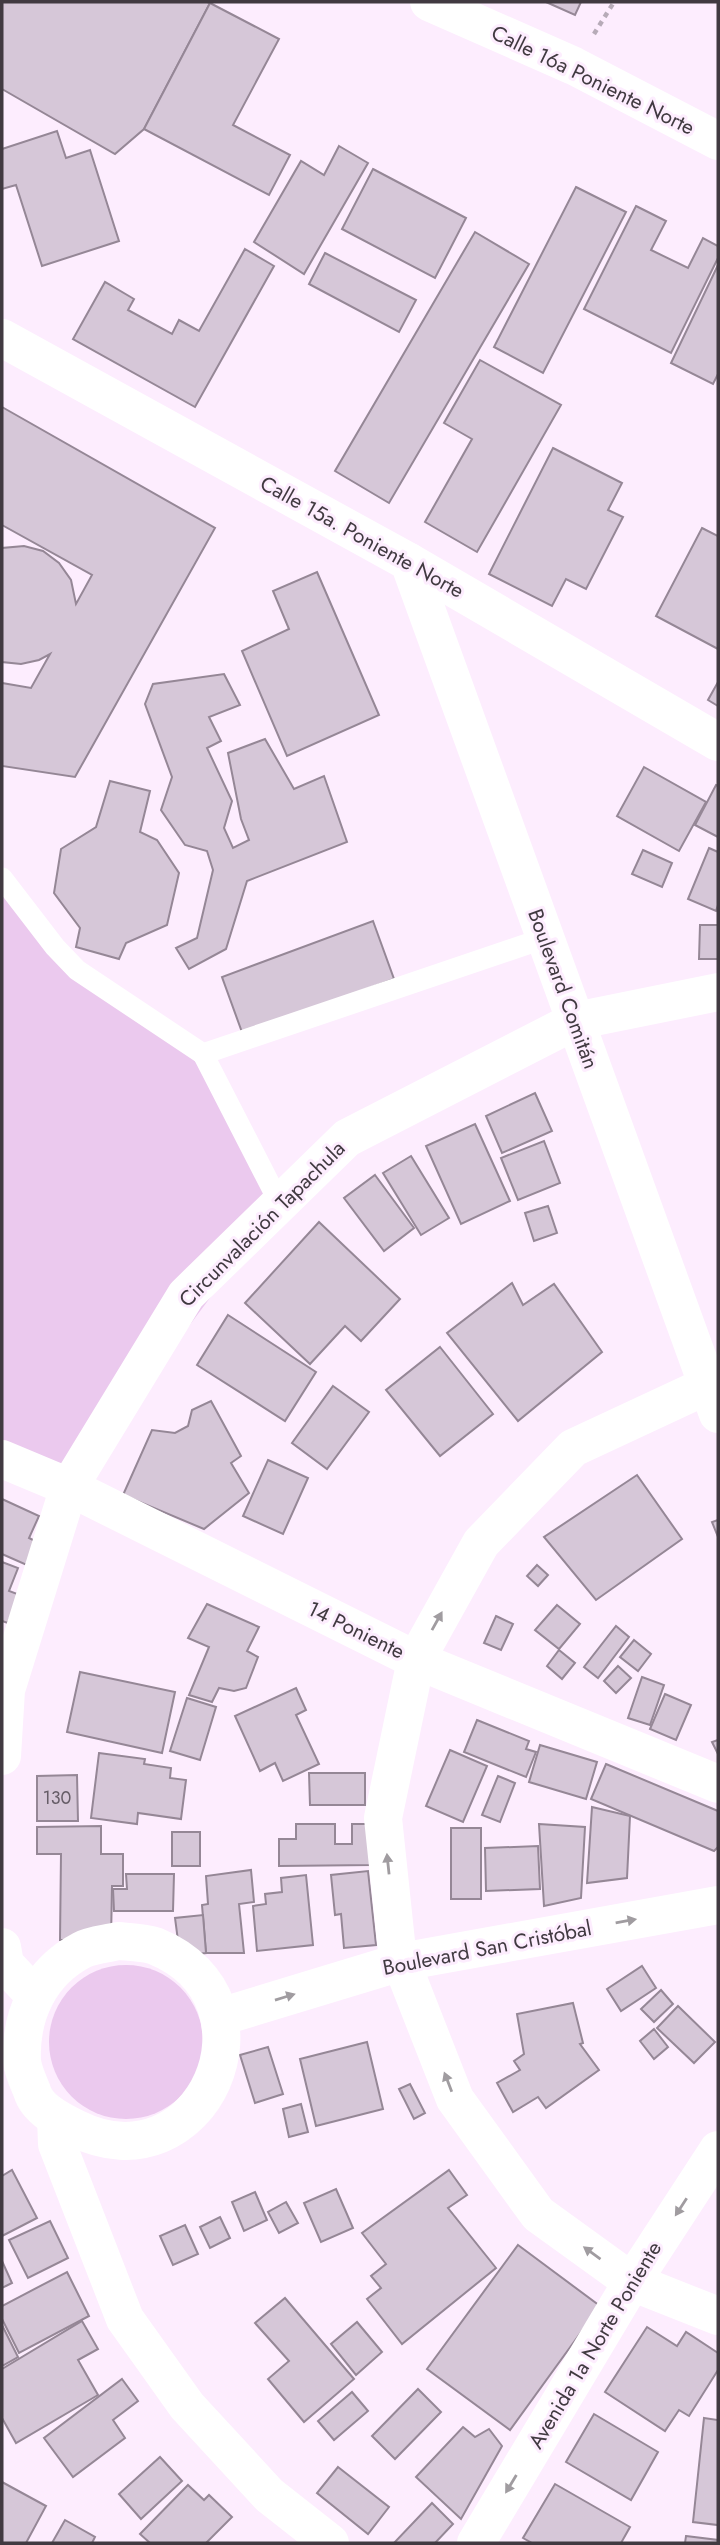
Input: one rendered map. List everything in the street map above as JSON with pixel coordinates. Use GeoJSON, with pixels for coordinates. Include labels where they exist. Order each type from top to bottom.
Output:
{"type":"FeatureCollection","features":[{"type":"Feature","properties":{"kind":"street","name":"Calle 16a Poniente Norte"},"geometry":{"type":"LineString","coordinates":[[429,2],[574,66],[718,141]]}},
{"type":"Feature","properties":{"kind":"street","name":"Calle 15a. Poniente Norte"},"geometry":{"type":"LineString","coordinates":[[2,338],[409,562],[718,742]]}},
{"type":"Feature","properties":{"kind":"street","name":"Boulevard Comitán"},"geometry":{"type":"LineString","coordinates":[[409,562],[714,1395]]}},
{"type":"Feature","properties":{"kind":"street","name":"Circunvalación Tapachula"},"geometry":{"type":"LineString","coordinates":[[2,1756],[6,1690],[69,1487],[186,1295],[347,1138],[575,1021],[718,992]]}},
{"type":"Feature","properties":{"kind":"street"},"geometry":{"type":"LineString","coordinates":[[714,1395],[573,1448],[481,1544],[416,1660],[383,1818],[397,1951],[455,2099],[538,2214],[632,2282],[718,2316]]}},
{"type":"Feature","properties":{"kind":"street","name":"14 Poniente"},"geometry":{"type":"LineString","coordinates":[[2,1459],[69,1487],[416,1660],[718,1784]]}},
{"type":"Feature","properties":{"kind":"street","name":"Boulevard San Cristóbal"},"geometry":{"type":"LineString","coordinates":[[220,2017],[401,1962],[718,1905]]}},
{"type":"Feature","properties":{"kind":"street"},"geometry":{"type":"LineString","coordinates":[[118,1941],[152,1945],[183,1961],[206,1986],[220,2017],[222,2052],[212,2085],[192,2113],[164,2133],[131,2141],[96,2138],[56,2118],[34,2099],[12,2068],[34,1995],[55,1968],[84,1949],[118,1941]]}},
{"type":"Feature","properties":{"kind":"street"},"geometry":{"type":"LineString","coordinates":[[2,1947],[5,1964],[34,1995]]}},
{"type":"Feature","properties":{"kind":"street"},"geometry":{"type":"LineString","coordinates":[[56,2118],[57,2144],[125,2319],[187,2406],[268,2495],[330,2543]]}},
{"type":"Feature","properties":{"kind":"street","name":"Avenida 1a Norte Poniente"},"geometry":{"type":"LineString","coordinates":[[475,2543],[632,2282],[718,2150]]}},
{"type":"Feature","properties":{"kind":"lane"},"geometry":{"type":"LineString","coordinates":[[2,878],[55,947],[77,970],[203,1054],[280,1204]]}},
{"type":"Feature","properties":{"kind":"lane"},"geometry":{"type":"LineString","coordinates":[[203,1054],[545,939]]}},
{"type":"Feature","properties":{"kind":"shaded area"},"geometry":{"type":"Polygon","coordinates":[[[2,879],[55,947],[203,1054],[280,1204],[69,1487],[2,1459],[2,879]]]}},
{"type":"Feature","properties":{"kind":"shaded area"},"geometry":{"type":"Polygon","coordinates":[[[126,1965],[156,1971],[181,1987],[197,2012],[203,2042],[197,2072],[181,2097],[156,2113],[126,2119],[96,2113],[71,2097],[55,2072],[49,2042],[55,2012],[71,1987],[96,1971],[126,1965]]]}},
{"type":"Feature","properties":{"kind":"building"},"geometry":{"type":"Polygon","coordinates":[[[2,2],[210,3],[144,129],[115,154],[2,89],[2,2]]]}},
{"type":"Feature","properties":{"kind":"building"},"geometry":{"type":"Polygon","coordinates":[[[546,2],[581,2],[575,15],[546,2]]]}},
{"type":"Feature","properties":{"kind":"building"},"geometry":{"type":"Polygon","coordinates":[[[210,3],[279,39],[233,125],[290,155],[269,195],[144,129],[210,3]]]}},
{"type":"Feature","properties":{"kind":"building"},"geometry":{"type":"Polygon","coordinates":[[[57,131],[66,158],[90,150],[119,241],[42,266],[16,185],[2,189],[2,149],[57,131]]]}},
{"type":"Feature","properties":{"kind":"building"},"geometry":{"type":"Polygon","coordinates":[[[339,146],[368,163],[304,274],[254,242],[301,161],[324,175],[339,146]]]}},
{"type":"Feature","properties":{"kind":"building"},"geometry":{"type":"Polygon","coordinates":[[[373,169],[466,218],[435,278],[342,229],[373,169]]]}},
{"type":"Feature","properties":{"kind":"building"},"geometry":{"type":"Polygon","coordinates":[[[576,187],[626,212],[543,373],[494,347],[576,187]]]}},
{"type":"Feature","properties":{"kind":"building"},"geometry":{"type":"Polygon","coordinates":[[[636,206],[666,221],[651,250],[688,268],[703,238],[718,246],[718,258],[671,353],[584,309],[636,206]]]}},
{"type":"Feature","properties":{"kind":"building"},"geometry":{"type":"Polygon","coordinates":[[[475,232],[529,264],[389,503],[335,471],[475,232]]]}},
{"type":"Feature","properties":{"kind":"building"},"geometry":{"type":"Polygon","coordinates":[[[245,249],[274,266],[195,407],[73,339],[105,282],[134,299],[128,310],[172,334],[179,320],[199,331],[245,249]]]}},
{"type":"Feature","properties":{"kind":"building"},"geometry":{"type":"Polygon","coordinates":[[[325,253],[416,300],[399,332],[309,284],[325,253]]]}},
{"type":"Feature","properties":{"kind":"building"},"geometry":{"type":"Polygon","coordinates":[[[718,265],[718,374],[713,384],[671,363],[718,265]]]}},
{"type":"Feature","properties":{"kind":"building"},"geometry":{"type":"Polygon","coordinates":[[[480,360],[561,405],[477,552],[425,522],[472,439],[444,423],[480,360]]]}},
{"type":"Feature","properties":{"kind":"building"},"geometry":{"type":"Polygon","coordinates":[[[2,407],[215,528],[75,777],[2,766],[2,683],[31,688],[50,654],[21,664],[2,662],[2,548],[24,546],[43,551],[59,563],[71,580],[76,604],[92,575],[2,525],[2,407]]]}},
{"type":"Feature","properties":{"kind":"building"},"geometry":{"type":"Polygon","coordinates":[[[553,448],[622,483],[608,510],[623,517],[586,589],[566,579],[552,606],[489,574],[553,448]]]}},
{"type":"Feature","properties":{"kind":"building"},"geometry":{"type":"Polygon","coordinates":[[[702,528],[718,536],[718,649],[656,616],[702,528]]]}},
{"type":"Feature","properties":{"kind":"building"},"geometry":{"type":"Polygon","coordinates":[[[317,572],[379,715],[287,756],[242,651],[289,629],[273,591],[317,572]]]}},
{"type":"Feature","properties":{"kind":"building"},"geometry":{"type":"Polygon","coordinates":[[[224,674],[240,705],[209,717],[221,741],[207,748],[232,801],[224,828],[233,848],[249,840],[241,819],[228,753],[265,739],[294,789],[324,776],[347,842],[247,881],[226,949],[189,969],[176,948],[197,938],[213,870],[207,851],[185,845],[161,810],[172,777],[145,704],[153,684],[224,674]]]}},
{"type":"Feature","properties":{"kind":"building"},"geometry":{"type":"Polygon","coordinates":[[[718,682],[718,706],[708,700],[718,682]]]}},
{"type":"Feature","properties":{"kind":"building"},"geometry":{"type":"Polygon","coordinates":[[[644,767],[706,802],[679,851],[617,816],[644,767]]]}},
{"type":"Feature","properties":{"kind":"building"},"geometry":{"type":"Polygon","coordinates":[[[110,781],[150,791],[140,832],[157,840],[179,873],[167,925],[126,943],[119,959],[76,947],[80,928],[54,893],[61,849],[96,827],[110,781]]]}},
{"type":"Feature","properties":{"kind":"building"},"geometry":{"type":"Polygon","coordinates":[[[716,785],[718,786],[718,837],[695,825],[716,785]]]}},
{"type":"Feature","properties":{"kind":"building"},"geometry":{"type":"Polygon","coordinates":[[[709,848],[718,852],[716,911],[688,899],[709,848]]]}},
{"type":"Feature","properties":{"kind":"building"},"geometry":{"type":"Polygon","coordinates":[[[643,850],[672,863],[662,887],[632,874],[643,850]]]}},
{"type":"Feature","properties":{"kind":"building"},"geometry":{"type":"Polygon","coordinates":[[[373,921],[394,979],[243,1035],[222,977],[373,921]]]}},
{"type":"Feature","properties":{"kind":"building"},"geometry":{"type":"Polygon","coordinates":[[[700,925],[718,925],[718,959],[699,959],[700,925]]]}},
{"type":"Feature","properties":{"kind":"building"},"geometry":{"type":"Polygon","coordinates":[[[535,1093],[552,1131],[502,1153],[486,1116],[535,1093]]]}},
{"type":"Feature","properties":{"kind":"building"},"geometry":{"type":"Polygon","coordinates":[[[475,1124],[510,1201],[461,1224],[426,1146],[475,1124]]]}},
{"type":"Feature","properties":{"kind":"building"},"geometry":{"type":"Polygon","coordinates":[[[544,1141],[560,1183],[518,1200],[501,1158],[544,1141]]]}},
{"type":"Feature","properties":{"kind":"building"},"geometry":{"type":"Polygon","coordinates":[[[411,1156],[449,1218],[421,1235],[383,1173],[411,1156]]]}},
{"type":"Feature","properties":{"kind":"building"},"geometry":{"type":"Polygon","coordinates":[[[375,1175],[414,1228],[384,1251],[344,1198],[375,1175]]]}},
{"type":"Feature","properties":{"kind":"building"},"geometry":{"type":"Polygon","coordinates":[[[548,1206],[557,1233],[534,1241],[525,1213],[548,1206]]]}},
{"type":"Feature","properties":{"kind":"building"},"geometry":{"type":"Polygon","coordinates":[[[319,1222],[400,1299],[361,1341],[345,1326],[310,1364],[245,1303],[319,1222]]]}},
{"type":"Feature","properties":{"kind":"building"},"geometry":{"type":"Polygon","coordinates":[[[512,1283],[523,1305],[554,1284],[602,1352],[518,1421],[447,1333],[512,1283]]]}},
{"type":"Feature","properties":{"kind":"building"},"geometry":{"type":"Polygon","coordinates":[[[228,1315],[316,1372],[285,1421],[197,1365],[228,1315]]]}},
{"type":"Feature","properties":{"kind":"building"},"geometry":{"type":"Polygon","coordinates":[[[440,1347],[493,1414],[440,1456],[386,1390],[440,1347]]]}},
{"type":"Feature","properties":{"kind":"building"},"geometry":{"type":"Polygon","coordinates":[[[333,1386],[369,1412],[327,1469],[292,1443],[333,1386]]]}},
{"type":"Feature","properties":{"kind":"building"},"geometry":{"type":"Polygon","coordinates":[[[211,1401],[241,1456],[231,1463],[249,1493],[204,1529],[123,1495],[152,1430],[175,1433],[188,1426],[192,1410],[211,1401]]]}},
{"type":"Feature","properties":{"kind":"building"},"geometry":{"type":"Polygon","coordinates":[[[268,1460],[308,1478],[283,1534],[243,1516],[268,1460]]]}},
{"type":"Feature","properties":{"kind":"building"},"geometry":{"type":"Polygon","coordinates":[[[637,1475],[682,1539],[596,1600],[544,1537],[637,1475]]]}},
{"type":"Feature","properties":{"kind":"building"},"geometry":{"type":"Polygon","coordinates":[[[2,1499],[39,1516],[29,1538],[39,1543],[29,1566],[2,1554],[2,1499]]]}},
{"type":"Feature","properties":{"kind":"building"},"geometry":{"type":"Polygon","coordinates":[[[718,1520],[718,1537],[712,1522],[718,1520]]]}},
{"type":"Feature","properties":{"kind":"building"},"geometry":{"type":"Polygon","coordinates":[[[2,1562],[18,1568],[9,1591],[20,1595],[8,1623],[2,1621],[2,1562]]]}},
{"type":"Feature","properties":{"kind":"building"},"geometry":{"type":"Polygon","coordinates":[[[537,1565],[548,1575],[538,1586],[527,1576],[537,1565]]]}},
{"type":"Feature","properties":{"kind":"building"},"geometry":{"type":"Polygon","coordinates":[[[207,1604],[259,1627],[247,1651],[258,1657],[246,1688],[234,1691],[219,1688],[212,1702],[189,1695],[209,1647],[188,1638],[207,1604]]]}},
{"type":"Feature","properties":{"kind":"building"},"geometry":{"type":"Polygon","coordinates":[[[557,1605],[580,1624],[559,1649],[535,1630],[557,1605]]]}},
{"type":"Feature","properties":{"kind":"building"},"geometry":{"type":"Polygon","coordinates":[[[496,1616],[513,1624],[501,1650],[484,1643],[496,1616]]]}},
{"type":"Feature","properties":{"kind":"building"},"geometry":{"type":"Polygon","coordinates":[[[616,1626],[629,1637],[598,1678],[584,1667],[616,1626]]]}},
{"type":"Feature","properties":{"kind":"building"},"geometry":{"type":"Polygon","coordinates":[[[634,1640],[651,1654],[638,1671],[620,1657],[634,1640]]]}},
{"type":"Feature","properties":{"kind":"building"},"geometry":{"type":"Polygon","coordinates":[[[559,1650],[575,1663],[562,1679],[547,1666],[559,1650]]]}},
{"type":"Feature","properties":{"kind":"building"},"geometry":{"type":"Polygon","coordinates":[[[618,1666],[631,1678],[616,1693],[604,1681],[618,1666]]]}},
{"type":"Feature","properties":{"kind":"building"},"geometry":{"type":"Polygon","coordinates":[[[80,1672],[175,1692],[162,1753],[67,1732],[80,1672]]]}},
{"type":"Feature","properties":{"kind":"building"},"geometry":{"type":"Polygon","coordinates":[[[642,1677],[664,1685],[650,1725],[628,1718],[642,1677]]]}},
{"type":"Feature","properties":{"kind":"building"},"geometry":{"type":"Polygon","coordinates":[[[296,1688],[306,1710],[296,1715],[319,1764],[283,1781],[275,1763],[260,1771],[235,1716],[296,1688]]]}},
{"type":"Feature","properties":{"kind":"building"},"geometry":{"type":"Polygon","coordinates":[[[665,1694],[691,1705],[676,1740],[650,1729],[665,1694]]]}},
{"type":"Feature","properties":{"kind":"building"},"geometry":{"type":"Polygon","coordinates":[[[187,1698],[216,1707],[200,1760],[170,1751],[187,1698]]]}},
{"type":"Feature","properties":{"kind":"building"},"geometry":{"type":"Polygon","coordinates":[[[477,1720],[529,1741],[526,1749],[536,1752],[526,1777],[464,1752],[477,1720]]]}},
{"type":"Feature","properties":{"kind":"building"},"geometry":{"type":"Polygon","coordinates":[[[718,1740],[718,1754],[712,1742],[718,1740]]]}},
{"type":"Feature","properties":{"kind":"building"},"geometry":{"type":"Polygon","coordinates":[[[540,1745],[597,1762],[586,1799],[529,1782],[540,1745]]]}},
{"type":"Feature","properties":{"kind":"building"},"geometry":{"type":"Polygon","coordinates":[[[450,1750],[487,1766],[463,1822],[426,1806],[450,1750]]]}},
{"type":"Feature","properties":{"kind":"building"},"geometry":{"type":"Polygon","coordinates":[[[99,1753],[145,1759],[144,1764],[171,1768],[170,1778],[186,1780],[181,1819],[138,1813],[137,1824],[91,1818],[99,1753]]]}},
{"type":"Feature","properties":{"kind":"building"},"geometry":{"type":"Polygon","coordinates":[[[606,1764],[718,1811],[718,1847],[714,1851],[591,1799],[606,1764]]]}},
{"type":"Feature","properties":{"kind":"building"},"geometry":{"type":"Polygon","coordinates":[[[309,1773],[365,1773],[365,1805],[310,1805],[309,1773]]]}},
{"type":"Feature","properties":{"kind":"building"},"geometry":{"type":"Polygon","coordinates":[[[77,1775],[78,1821],[37,1821],[37,1776],[77,1775]]]}},
{"type":"Feature","properties":{"kind":"building"},"geometry":{"type":"Polygon","coordinates":[[[498,1776],[515,1783],[500,1822],[482,1815],[498,1776]]]}},
{"type":"Feature","properties":{"kind":"building"},"geometry":{"type":"Polygon","coordinates":[[[592,1807],[630,1816],[627,1878],[587,1883],[592,1807]]]}},
{"type":"Feature","properties":{"kind":"building"},"geometry":{"type":"Polygon","coordinates":[[[296,1824],[335,1824],[335,1844],[352,1844],[352,1824],[372,1824],[372,1865],[279,1866],[279,1839],[296,1839],[296,1824]]]}},
{"type":"Feature","properties":{"kind":"building"},"geometry":{"type":"Polygon","coordinates":[[[539,1824],[585,1827],[581,1898],[544,1906],[539,1824]]]}},
{"type":"Feature","properties":{"kind":"building"},"geometry":{"type":"Polygon","coordinates":[[[101,1826],[101,1854],[123,1854],[123,1886],[112,1886],[111,1940],[60,1940],[61,1854],[37,1854],[37,1827],[101,1826]]]}},
{"type":"Feature","properties":{"kind":"building"},"geometry":{"type":"Polygon","coordinates":[[[451,1828],[481,1828],[481,1899],[451,1899],[451,1828]]]}},
{"type":"Feature","properties":{"kind":"building"},"geometry":{"type":"Polygon","coordinates":[[[172,1832],[200,1832],[200,1866],[172,1866],[172,1832]]]}},
{"type":"Feature","properties":{"kind":"building"},"geometry":{"type":"Polygon","coordinates":[[[538,1846],[540,1889],[486,1891],[485,1848],[538,1846]]]}},
{"type":"Feature","properties":{"kind":"building"},"geometry":{"type":"Polygon","coordinates":[[[251,1870],[254,1902],[239,1904],[244,1953],[206,1953],[202,1905],[208,1904],[206,1876],[251,1870]]]}},
{"type":"Feature","properties":{"kind":"building"},"geometry":{"type":"Polygon","coordinates":[[[368,1871],[376,1945],[344,1948],[341,1914],[335,1915],[331,1875],[368,1871]]]}},
{"type":"Feature","properties":{"kind":"building"},"geometry":{"type":"Polygon","coordinates":[[[126,1874],[174,1874],[173,1911],[114,1911],[113,1889],[127,1889],[126,1874]]]}},
{"type":"Feature","properties":{"kind":"building"},"geometry":{"type":"Polygon","coordinates":[[[306,1875],[313,1945],[257,1951],[253,1906],[266,1904],[265,1894],[282,1892],[281,1878],[306,1875]]]}},
{"type":"Feature","properties":{"kind":"building"},"geometry":{"type":"Polygon","coordinates":[[[203,1915],[206,1953],[180,1956],[175,1918],[203,1915]]]}},
{"type":"Feature","properties":{"kind":"building"},"geometry":{"type":"Polygon","coordinates":[[[642,1966],[656,1988],[621,2011],[607,1989],[642,1966]]]}},
{"type":"Feature","properties":{"kind":"building"},"geometry":{"type":"Polygon","coordinates":[[[661,1990],[673,2004],[654,2022],[641,2009],[661,1990]]]}},
{"type":"Feature","properties":{"kind":"building"},"geometry":{"type":"Polygon","coordinates":[[[573,2003],[583,2043],[580,2044],[599,2070],[546,2108],[538,2097],[513,2112],[497,2083],[520,2070],[514,2061],[524,2054],[517,2014],[573,2003]]]}},
{"type":"Feature","properties":{"kind":"building"},"geometry":{"type":"Polygon","coordinates":[[[678,2006],[715,2042],[694,2063],[657,2028],[678,2006]]]}},
{"type":"Feature","properties":{"kind":"building"},"geometry":{"type":"Polygon","coordinates":[[[654,2029],[668,2047],[654,2059],[640,2041],[654,2029]]]}},
{"type":"Feature","properties":{"kind":"building"},"geometry":{"type":"Polygon","coordinates":[[[367,2042],[383,2109],[316,2126],[300,2059],[367,2042]]]}},
{"type":"Feature","properties":{"kind":"building"},"geometry":{"type":"Polygon","coordinates":[[[268,2047],[283,2094],[255,2103],[240,2055],[268,2047]]]}},
{"type":"Feature","properties":{"kind":"building"},"geometry":{"type":"Polygon","coordinates":[[[410,2084],[425,2113],[414,2119],[399,2089],[410,2084]]]}},
{"type":"Feature","properties":{"kind":"building"},"geometry":{"type":"Polygon","coordinates":[[[301,2104],[308,2132],[289,2137],[283,2109],[301,2104]]]}},
{"type":"Feature","properties":{"kind":"building"},"geometry":{"type":"Polygon","coordinates":[[[12,2170],[37,2218],[2,2236],[2,2176],[12,2170]]]}},
{"type":"Feature","properties":{"kind":"building"},"geometry":{"type":"Polygon","coordinates":[[[449,2170],[467,2195],[448,2208],[496,2268],[402,2344],[367,2299],[381,2288],[371,2276],[386,2264],[362,2233],[449,2170]]]}},
{"type":"Feature","properties":{"kind":"building"},"geometry":{"type":"Polygon","coordinates":[[[336,2189],[353,2228],[321,2242],[304,2203],[336,2189]]]}},
{"type":"Feature","properties":{"kind":"building"},"geometry":{"type":"Polygon","coordinates":[[[255,2192],[267,2220],[244,2231],[232,2202],[255,2192]]]}},
{"type":"Feature","properties":{"kind":"building"},"geometry":{"type":"Polygon","coordinates":[[[286,2202],[298,2223],[279,2233],[268,2212],[286,2202]]]}},
{"type":"Feature","properties":{"kind":"building"},"geometry":{"type":"Polygon","coordinates":[[[220,2217],[230,2238],[210,2248],[200,2227],[220,2217]]]}},
{"type":"Feature","properties":{"kind":"building"},"geometry":{"type":"Polygon","coordinates":[[[50,2221],[68,2258],[28,2278],[9,2240],[50,2221]]]}},
{"type":"Feature","properties":{"kind":"building"},"geometry":{"type":"Polygon","coordinates":[[[185,2225],[198,2254],[173,2265],[160,2236],[185,2225]]]}},
{"type":"Feature","properties":{"kind":"building"},"geometry":{"type":"Polygon","coordinates":[[[518,2245],[600,2306],[510,2430],[427,2369],[518,2245]]]}},
{"type":"Feature","properties":{"kind":"building"},"geometry":{"type":"Polygon","coordinates":[[[2,2261],[12,2283],[2,2288],[2,2261]]]}},
{"type":"Feature","properties":{"kind":"building"},"geometry":{"type":"Polygon","coordinates":[[[67,2272],[89,2316],[19,2353],[2,2319],[2,2306],[67,2272]]]}},
{"type":"Feature","properties":{"kind":"building"},"geometry":{"type":"Polygon","coordinates":[[[285,2298],[354,2379],[304,2422],[268,2379],[289,2361],[255,2323],[285,2298]]]}},
{"type":"Feature","properties":{"kind":"building"},"geometry":{"type":"Polygon","coordinates":[[[82,2321],[98,2349],[78,2360],[98,2395],[16,2443],[2,2418],[2,2369],[82,2321]]]}},
{"type":"Feature","properties":{"kind":"building"},"geometry":{"type":"Polygon","coordinates":[[[357,2322],[382,2352],[356,2375],[331,2344],[357,2322]]]}},
{"type":"Feature","properties":{"kind":"building"},"geometry":{"type":"Polygon","coordinates":[[[2,2325],[18,2357],[2,2366],[2,2325]]]}},
{"type":"Feature","properties":{"kind":"building"},"geometry":{"type":"Polygon","coordinates":[[[647,2327],[677,2346],[686,2332],[718,2353],[718,2370],[689,2416],[679,2410],[665,2431],[605,2392],[647,2327]]]}},
{"type":"Feature","properties":{"kind":"building"},"geometry":{"type":"Polygon","coordinates":[[[122,2379],[138,2401],[113,2420],[125,2438],[73,2477],[44,2438],[122,2379]]]}},
{"type":"Feature","properties":{"kind":"building"},"geometry":{"type":"Polygon","coordinates":[[[418,2389],[441,2412],[395,2459],[372,2436],[418,2389]]]}},
{"type":"Feature","properties":{"kind":"building"},"geometry":{"type":"Polygon","coordinates":[[[352,2392],[368,2411],[334,2440],[318,2421],[352,2392]]]}},
{"type":"Feature","properties":{"kind":"building"},"geometry":{"type":"Polygon","coordinates":[[[594,2414],[658,2452],[631,2500],[566,2462],[594,2414]]]}},
{"type":"Feature","properties":{"kind":"building"},"geometry":{"type":"Polygon","coordinates":[[[704,2418],[718,2420],[718,2525],[693,2522],[704,2418]]]}},
{"type":"Feature","properties":{"kind":"building"},"geometry":{"type":"Polygon","coordinates":[[[463,2427],[475,2437],[489,2429],[502,2446],[461,2519],[416,2477],[463,2427]]]}},
{"type":"Feature","properties":{"kind":"building"},"geometry":{"type":"Polygon","coordinates":[[[160,2457],[182,2481],[141,2519],[119,2494],[160,2457]]]}},
{"type":"Feature","properties":{"kind":"building"},"geometry":{"type":"Polygon","coordinates":[[[338,2467],[389,2507],[368,2534],[317,2493],[338,2467]]]}},
{"type":"Feature","properties":{"kind":"building"},"geometry":{"type":"Polygon","coordinates":[[[2,2482],[46,2506],[26,2543],[2,2543],[2,2482]]]}},
{"type":"Feature","properties":{"kind":"building"},"geometry":{"type":"Polygon","coordinates":[[[555,2484],[630,2527],[621,2543],[532,2543],[523,2538],[555,2484]]]}},
{"type":"Feature","properties":{"kind":"building"},"geometry":{"type":"Polygon","coordinates":[[[188,2485],[204,2500],[209,2495],[232,2517],[206,2543],[150,2543],[140,2534],[188,2485]]]}},
{"type":"Feature","properties":{"kind":"building"},"geometry":{"type":"Polygon","coordinates":[[[432,2503],[453,2524],[435,2543],[394,2543],[432,2503]]]}},
{"type":"Feature","properties":{"kind":"building"},"geometry":{"type":"Polygon","coordinates":[[[65,2520],[95,2537],[92,2543],[52,2543],[65,2520]]]}},
{"type":"Feature","properties":{"kind":"building"},"geometry":{"type":"Polygon","coordinates":[[[686,2536],[718,2540],[718,2543],[685,2543],[686,2536]]]}}]}
